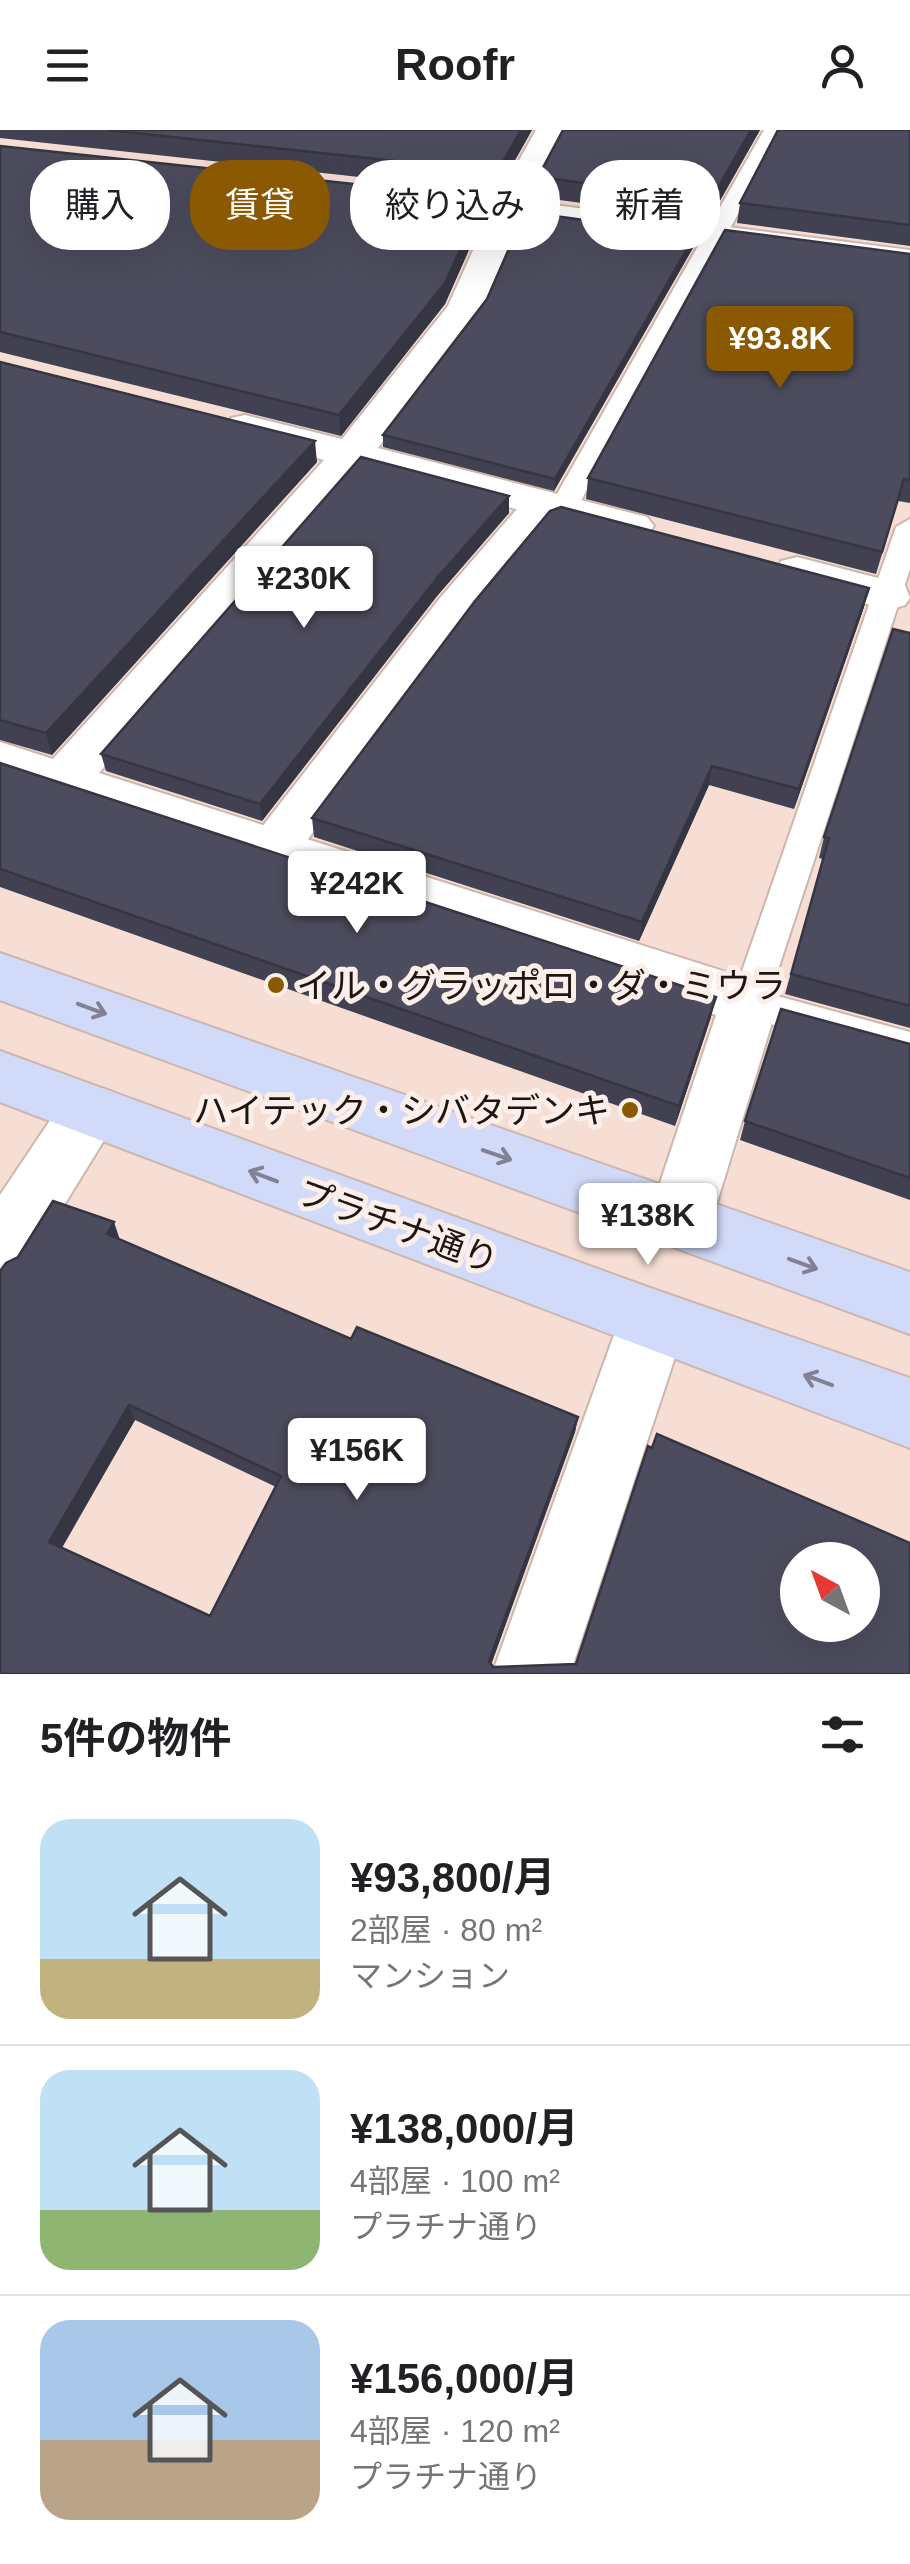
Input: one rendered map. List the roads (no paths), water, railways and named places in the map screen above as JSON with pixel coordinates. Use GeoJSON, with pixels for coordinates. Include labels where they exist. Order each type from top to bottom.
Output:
{"type":"FeatureCollection","features":[{"type":"Feature","properties":{"kind":"main road"},"geometry":{"type":"LineString","coordinates":[[0,976],[910,1302]]}},
{"type":"Feature","properties":{"kind":"main road","name":"プラチナ通り"},"geometry":{"type":"LineString","coordinates":[[0,1076],[910,1413]]}},
{"type":"Feature","properties":{"kind":"street"},"geometry":{"type":"LineString","coordinates":[[536,160],[552,130]]}},
{"type":"Feature","properties":{"kind":"street"},"geometry":{"type":"LineString","coordinates":[[720,234],[910,261]]}},
{"type":"Feature","properties":{"kind":"street"},"geometry":{"type":"LineString","coordinates":[[63,781],[352,454],[465,308],[491,250]]}},
{"type":"Feature","properties":{"kind":"street"},"geometry":{"type":"LineString","coordinates":[[204,417],[678,539]]}},
{"type":"Feature","properties":{"kind":"street"},"geometry":{"type":"LineString","coordinates":[[273,850],[456,608],[532,518],[562,508]]}},
{"type":"Feature","properties":{"kind":"street"},"geometry":{"type":"LineString","coordinates":[[755,559],[890,595]]}},
{"type":"Feature","properties":{"kind":"street"},"geometry":{"type":"LineString","coordinates":[[0,760],[749,1002],[680,1219]]}},
{"type":"Feature","properties":{"kind":"street"},"geometry":{"type":"LineString","coordinates":[[0,1250],[91,1111]]}},
{"type":"Feature","properties":{"kind":"street"},"geometry":{"type":"LineString","coordinates":[[531,1674],[653,1321]]}},
{"type":"Feature","properties":{"kind":"lane"},"geometry":{"type":"LineString","coordinates":[[720,229],[774,130]]}},
{"type":"Feature","properties":{"kind":"lane"},"geometry":{"type":"LineString","coordinates":[[562,508],[708,250]]}},
{"type":"Feature","properties":{"kind":"lane"},"geometry":{"type":"LineString","coordinates":[[910,528],[749,1002],[910,1048]]}},
{"type":"Feature","properties":{"kind":"place","name":"イル・グラッポロ・ダ・ミウラ"},"geometry":{"type":"Point","coordinates":[276,985]}},
{"type":"Feature","properties":{"kind":"place","name":"ハイテック・シバタデンキ"},"geometry":{"type":"Point","coordinates":[630,1110]}}]}
